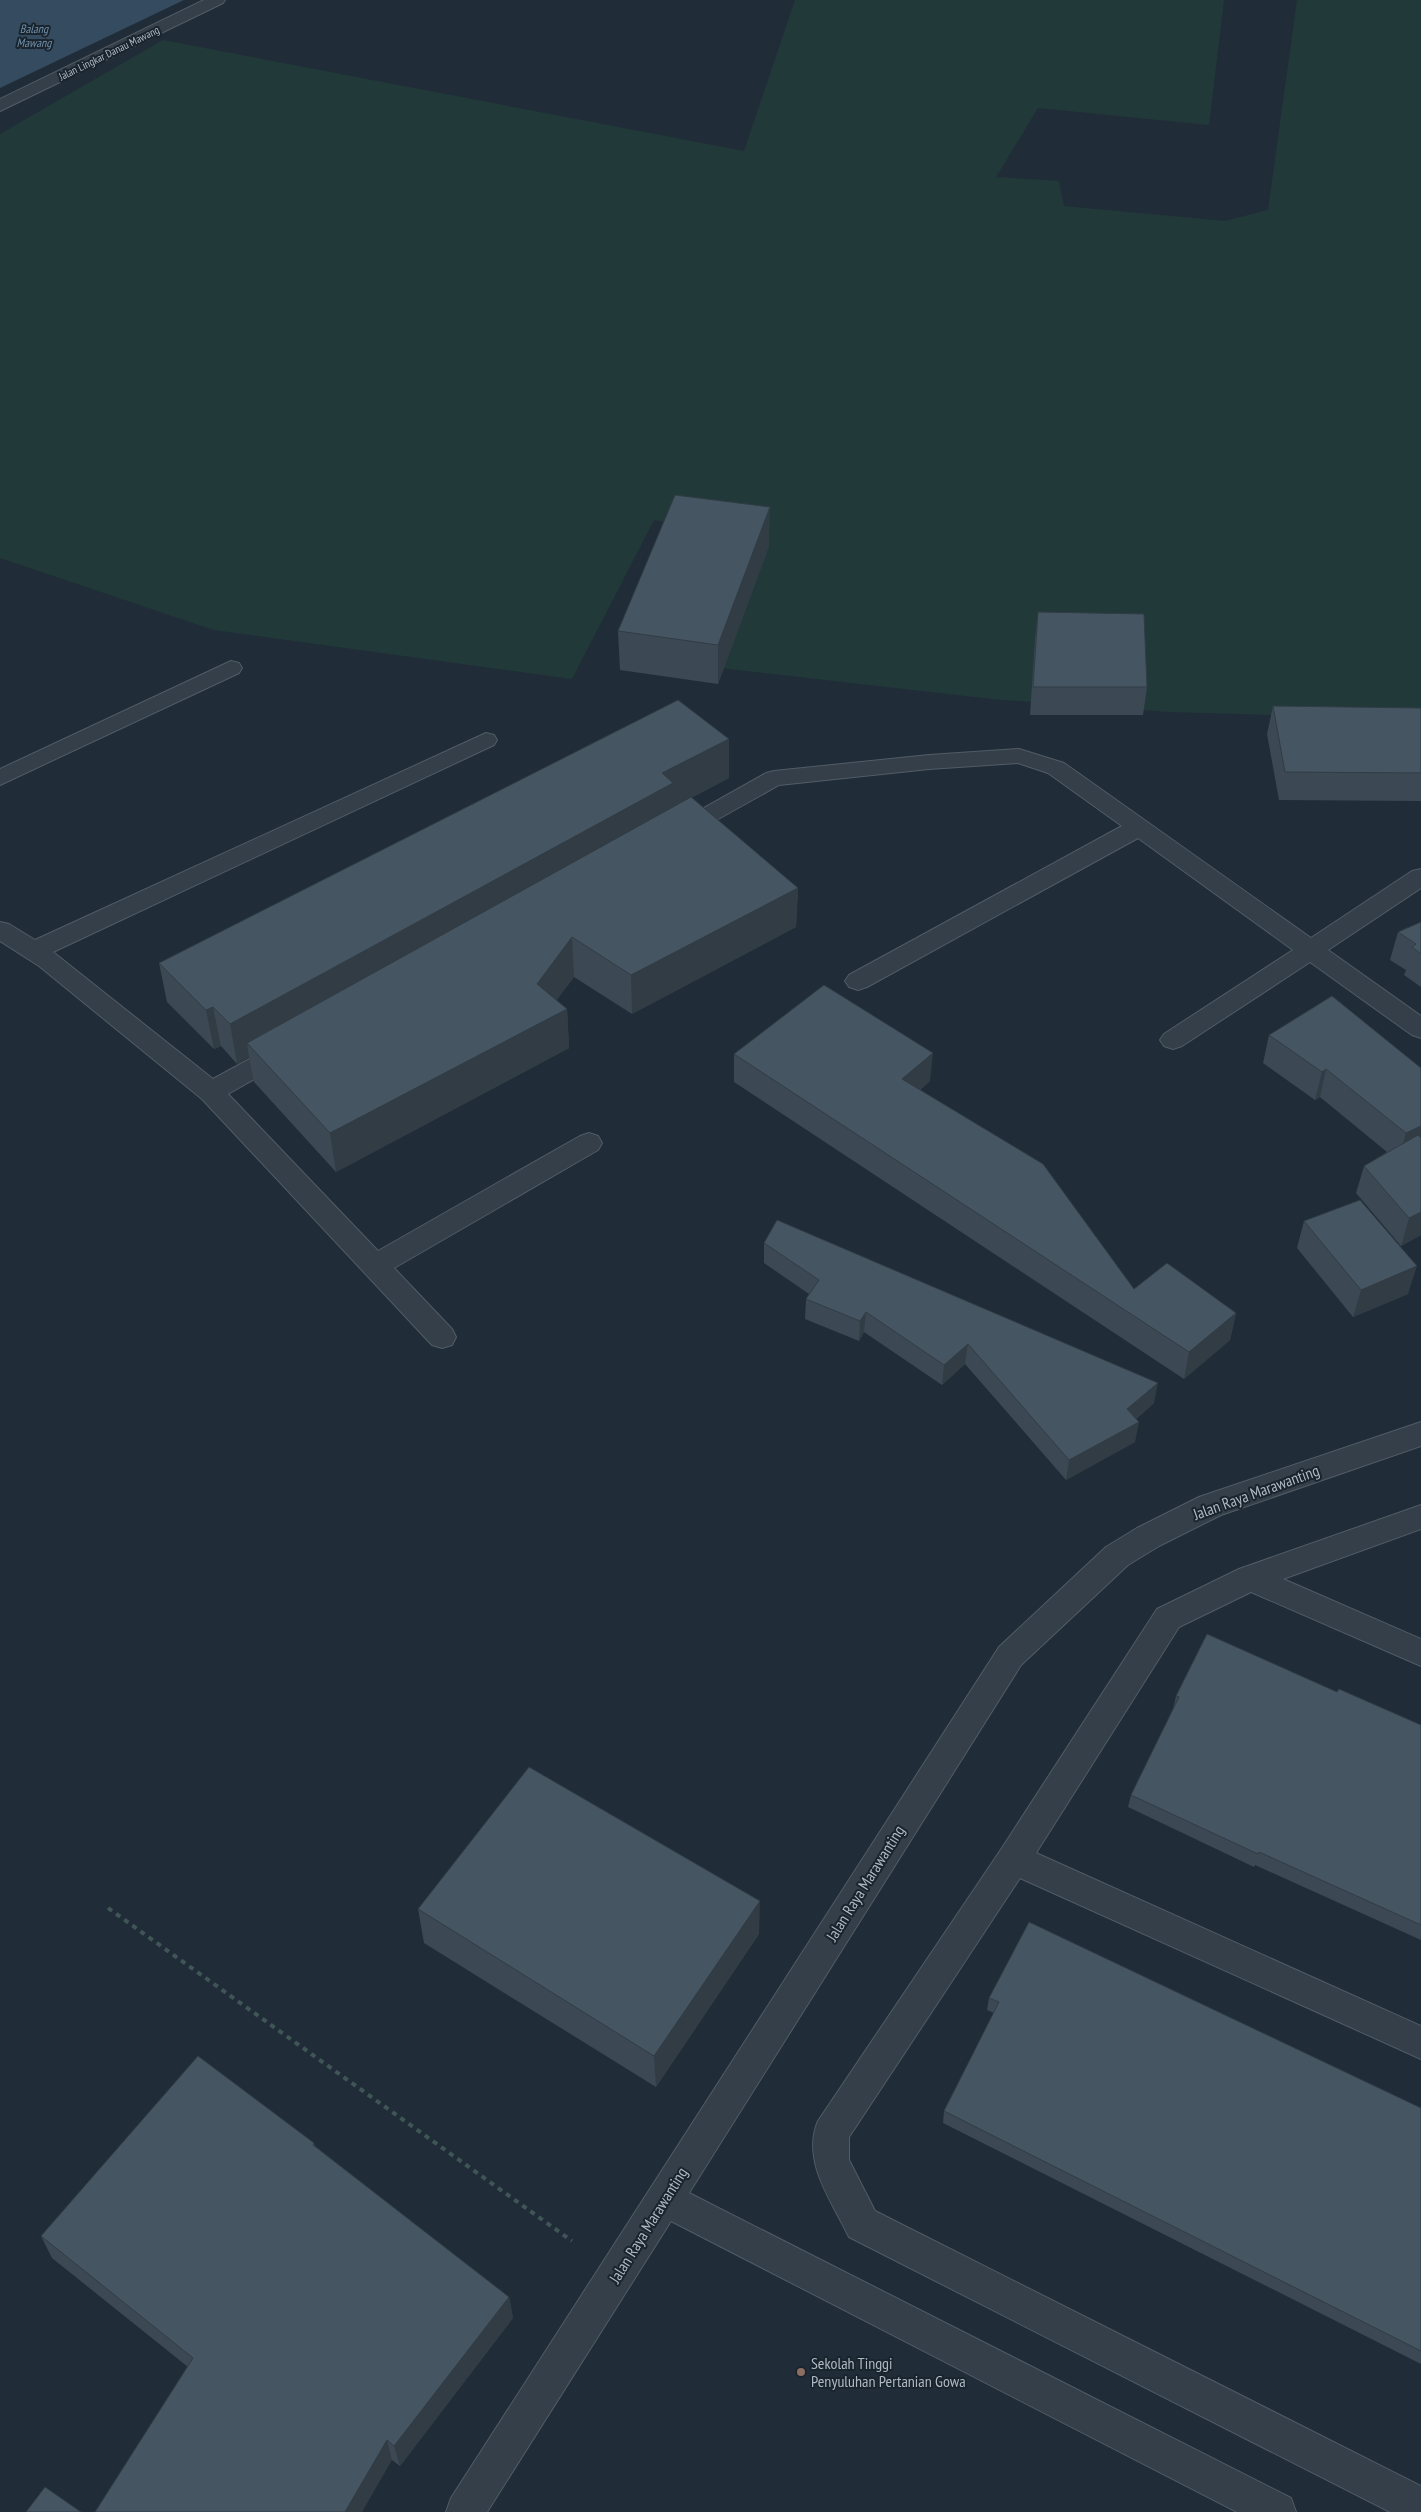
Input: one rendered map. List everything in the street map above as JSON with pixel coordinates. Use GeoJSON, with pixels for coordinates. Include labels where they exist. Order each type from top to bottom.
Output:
{"type":"FeatureCollection","features":[{"type":"Feature","properties":{"kind":"street","name":"Jalan Lingkar Danau Mawang"},"geometry":{"type":"LineString","coordinates":[[0,106],[218,0]]}},
{"type":"Feature","properties":{"kind":"street"},"geometry":{"type":"LineString","coordinates":[[0,778],[231,668]]}},
{"type":"Feature","properties":{"kind":"street"},"geometry":{"type":"LineString","coordinates":[[34,951],[486,740]]}},
{"type":"Feature","properties":{"kind":"street"},"geometry":{"type":"LineString","coordinates":[[661,841],[774,778],[928,762],[1018,756],[1056,768],[1421,1029]]}},
{"type":"Feature","properties":{"kind":"street"},"geometry":{"type":"LineString","coordinates":[[858,981],[1139,827]]}},
{"type":"Feature","properties":{"kind":"street"},"geometry":{"type":"LineString","coordinates":[[1173,1040],[1421,877]]}},
{"type":"Feature","properties":{"kind":"street"},"geometry":{"type":"LineString","coordinates":[[0,930],[48,960],[211,1092],[442,1338]]}},
{"type":"Feature","properties":{"kind":"street"},"geometry":{"type":"LineString","coordinates":[[211,1092],[306,1039]]}},
{"type":"Feature","properties":{"kind":"street"},"geometry":{"type":"LineString","coordinates":[[374,1266],[590,1143]]}},
{"type":"Feature","properties":{"kind":"street","name":"Jalan Raya Marawanting"},"geometry":{"type":"LineString","coordinates":[[465,2512],[1010,1656],[1117,1556],[1148,1537],[1210,1506],[1421,1434]]}},
{"type":"Feature","properties":{"kind":"street"},"geometry":{"type":"LineString","coordinates":[[1421,1518],[1250,1578],[1168,1618],[1014,1859],[831,2133],[831,2162],[862,2224],[1421,2506]]}},
{"type":"Feature","properties":{"kind":"street"},"geometry":{"type":"LineString","coordinates":[[1250,1578],[1421,1653]]}},
{"type":"Feature","properties":{"kind":"street"},"geometry":{"type":"LineString","coordinates":[[1014,1859],[1421,2043]]}},
{"type":"Feature","properties":{"kind":"street"},"geometry":{"type":"LineString","coordinates":[[664,2200],[1277,2512]]}},
{"type":"Feature","properties":{"kind":"path"},"geometry":{"type":"LineString","coordinates":[[108,1908],[617,2273]]}},
{"type":"Feature","properties":{"kind":"green space"},"geometry":{"type":"Polygon","coordinates":[[[795,0],[1224,0],[1209,125],[1038,108],[996,177],[1059,181],[1064,206],[1225,221],[1268,210],[1297,0],[1421,0],[1421,716],[1406,719],[1170,712],[992,699],[704,666],[757,537],[654,520],[572,679],[214,630],[0,558],[0,134],[163,40],[744,151],[795,0]]]}},
{"type":"Feature","properties":{"kind":"water","name":"Balang Mawang"},"geometry":{"type":"Polygon","coordinates":[[[0,0],[184,0],[0,88],[0,0]]]}},
{"type":"Feature","properties":{"kind":"building"},"geometry":{"type":"Polygon","coordinates":[[[675,495],[770,507],[718,645],[618,631],[675,495]]]}},
{"type":"Feature","properties":{"kind":"building"},"geometry":{"type":"Polygon","coordinates":[[[1038,612],[1144,614],[1147,687],[1033,687],[1038,612]]]}},
{"type":"Feature","properties":{"kind":"building"},"geometry":{"type":"Polygon","coordinates":[[[678,700],[729,739],[662,773],[673,783],[230,1024],[213,1007],[206,1010],[159,963],[678,700]]]}},
{"type":"Feature","properties":{"kind":"building"},"geometry":{"type":"Polygon","coordinates":[[[1273,706],[1421,708],[1421,773],[1285,772],[1273,706]]]}},
{"type":"Feature","properties":{"kind":"building"},"geometry":{"type":"Polygon","coordinates":[[[691,797],[798,888],[631,975],[572,937],[537,984],[567,1009],[330,1133],[247,1043],[691,797]]]}},
{"type":"Feature","properties":{"kind":"building"},"geometry":{"type":"Polygon","coordinates":[[[1421,922],[1421,954],[1412,947],[1416,944],[1398,932],[1421,922]]]}},
{"type":"Feature","properties":{"kind":"building"},"geometry":{"type":"Polygon","coordinates":[[[824,985],[933,1053],[902,1079],[1043,1164],[1134,1289],[1167,1263],[1236,1313],[1189,1352],[734,1054],[824,985]]]}},
{"type":"Feature","properties":{"kind":"building"},"geometry":{"type":"Polygon","coordinates":[[[1332,996],[1421,1068],[1421,1126],[1406,1133],[1326,1069],[1322,1072],[1269,1035],[1332,996]]]}},
{"type":"Feature","properties":{"kind":"building"},"geometry":{"type":"Polygon","coordinates":[[[1418,1135],[1421,1138],[1421,1212],[1409,1218],[1364,1166],[1418,1135]]]}},
{"type":"Feature","properties":{"kind":"building"},"geometry":{"type":"Polygon","coordinates":[[[1360,1200],[1417,1266],[1361,1290],[1304,1221],[1360,1200]]]}},
{"type":"Feature","properties":{"kind":"building"},"geometry":{"type":"Polygon","coordinates":[[[777,1220],[1158,1383],[1127,1409],[1139,1422],[1069,1460],[968,1344],[944,1365],[866,1312],[860,1321],[806,1299],[819,1280],[764,1243],[777,1220]]]}},
{"type":"Feature","properties":{"kind":"building"},"geometry":{"type":"Polygon","coordinates":[[[1207,1634],[1337,1692],[1339,1689],[1421,1725],[1421,1925],[1259,1852],[1258,1854],[1131,1795],[1179,1697],[1176,1696],[1207,1634]]]}},
{"type":"Feature","properties":{"kind":"building"},"geometry":{"type":"Polygon","coordinates":[[[529,1767],[760,1901],[654,2056],[418,1909],[529,1767]]]}},
{"type":"Feature","properties":{"kind":"building"},"geometry":{"type":"Polygon","coordinates":[[[1029,1922],[1421,2108],[1421,2351],[944,2111],[999,2002],[989,1998],[1029,1922]]]}},
{"type":"Feature","properties":{"kind":"building"},"geometry":{"type":"Polygon","coordinates":[[[198,2056],[314,2143],[313,2145],[509,2297],[394,2446],[387,2440],[345,2512],[95,2512],[193,2358],[41,2236],[198,2056]]]}},
{"type":"Feature","properties":{"kind":"building"},"geometry":{"type":"Polygon","coordinates":[[[45,2487],[81,2512],[26,2512],[45,2487]]]}},
{"type":"Feature","properties":{"kind":"place","name":"Sekolah Tinggi Penyuluhan Pertanian Gowa"},"geometry":{"type":"Point","coordinates":[801,2372]}}]}
